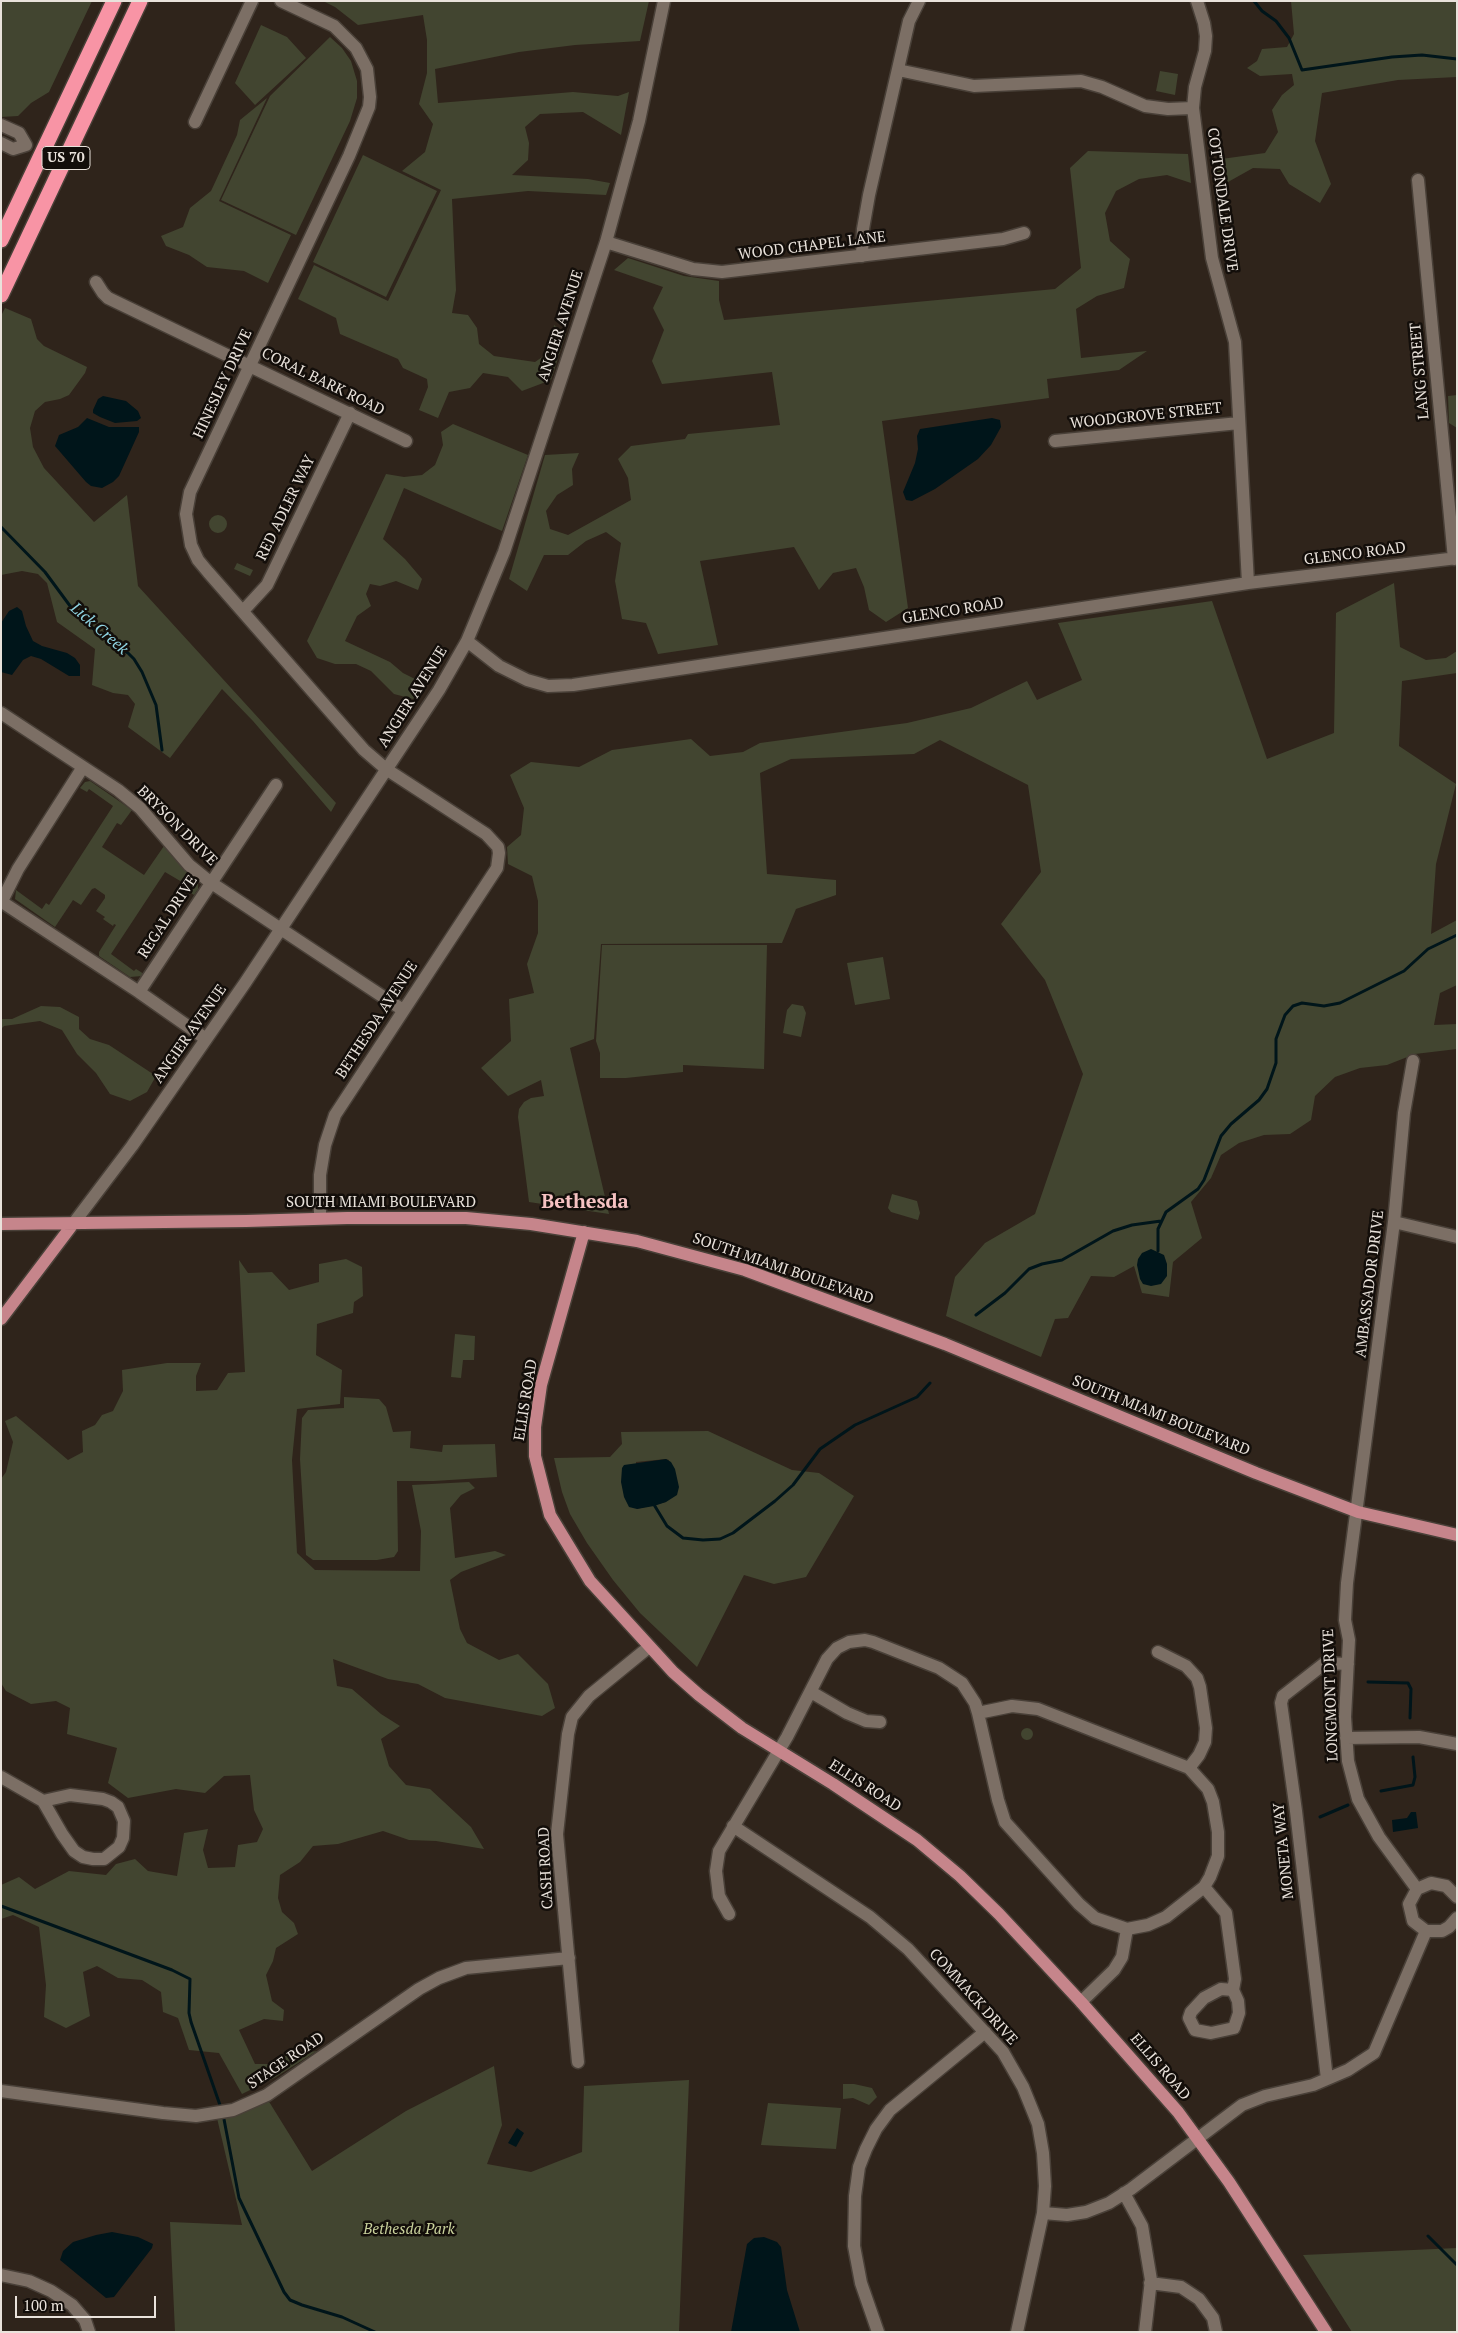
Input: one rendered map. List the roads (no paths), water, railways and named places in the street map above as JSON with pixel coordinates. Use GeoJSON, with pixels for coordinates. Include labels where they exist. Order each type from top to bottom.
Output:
{"type":"FeatureCollection","features":[{"type":"Feature","properties":{"kind":"highway","name":"US 70"},"geometry":{"type":"LineString","coordinates":[[1,240],[114,1]]}},
{"type":"Feature","properties":{"kind":"highway","name":"US 70"},"geometry":{"type":"LineString","coordinates":[[1,295],[140,1]]}},
{"type":"Feature","properties":{"kind":"main road","name":"SOUTH MIAMI BOULEVARD"},"geometry":{"type":"LineString","coordinates":[[1,1224],[320,1218],[474,1219],[531,1224],[666,1247],[745,1270],[945,1344],[1275,1480],[1358,1512],[1457,1535]]}},
{"type":"Feature","properties":{"kind":"main road","name":"ANGIER AVENUE"},"geometry":{"type":"LineString","coordinates":[[1,1319],[73,1224]]}},
{"type":"Feature","properties":{"kind":"main road","name":"ELLIS ROAD"},"geometry":{"type":"LineString","coordinates":[[584,1232],[542,1385],[535,1427],[537,1469],[550,1515],[561,1537],[590,1581],[649,1647],[704,1700],[742,1728],[904,1831],[940,1859],[999,1914],[1178,2112],[1238,2195],[1326,2332]]}},
{"type":"Feature","properties":{"kind":"street"},"geometry":{"type":"LineString","coordinates":[[195,122],[252,1]]}},
{"type":"Feature","properties":{"kind":"street","name":"HINESLEY DRIVE"},"geometry":{"type":"LineString","coordinates":[[281,1],[326,22],[349,39],[365,63],[370,96],[369,108],[353,149],[190,492],[186,514],[191,545],[198,560],[349,733],[386,769],[486,834],[498,846],[499,853]]}},
{"type":"Feature","properties":{"kind":"street","name":"ANGIER AVENUE"},"geometry":{"type":"LineString","coordinates":[[73,1224],[132,1146],[206,1039],[439,690],[467,641],[504,552],[606,242],[639,121],[664,1]]}},
{"type":"Feature","properties":{"kind":"street"},"geometry":{"type":"LineString","coordinates":[[862,256],[865,215],[909,21],[919,1]]}},
{"type":"Feature","properties":{"kind":"street","name":"COTTONDALE DRIVE"},"geometry":{"type":"LineString","coordinates":[[1197,1],[1206,36],[1205,51],[1195,87],[1193,108],[1212,258],[1235,342],[1248,583]]}},
{"type":"Feature","properties":{"kind":"street"},"geometry":{"type":"LineString","coordinates":[[898,70],[974,86],[1081,81],[1102,87],[1156,109],[1193,108]]}},
{"type":"Feature","properties":{"kind":"street"},"geometry":{"type":"LineString","coordinates":[[1,126],[19,133],[26,145],[42,152]]}},
{"type":"Feature","properties":{"kind":"street"},"geometry":{"type":"LineString","coordinates":[[1,143],[13,148],[26,145]]}},
{"type":"Feature","properties":{"kind":"street","name":"LANG STREET"},"geometry":{"type":"LineString","coordinates":[[1418,180],[1455,559]]}},
{"type":"Feature","properties":{"kind":"street","name":"WOOD CHAPEL LANE"},"geometry":{"type":"LineString","coordinates":[[606,242],[692,269],[722,272],[1003,239],[1024,233]]}},
{"type":"Feature","properties":{"kind":"street","name":"CORAL BARK ROAD"},"geometry":{"type":"LineString","coordinates":[[96,282],[103,294],[108,298],[406,441]]}},
{"type":"Feature","properties":{"kind":"street","name":"RED ADLER WAY"},"geometry":{"type":"LineString","coordinates":[[243,611],[267,585],[350,413]]}},
{"type":"Feature","properties":{"kind":"street","name":"WOODGROVE STREET"},"geometry":{"type":"LineString","coordinates":[[1055,441],[1239,423]]}},
{"type":"Feature","properties":{"kind":"street","name":"GLENCO ROAD"},"geometry":{"type":"LineString","coordinates":[[467,641],[516,676],[538,684],[559,686],[1248,583],[1455,559]]}},
{"type":"Feature","properties":{"kind":"street","name":"BRYSON DRIVE"},"geometry":{"type":"LineString","coordinates":[[1,713],[118,790],[140,808],[189,865],[210,882],[403,1010]]}},
{"type":"Feature","properties":{"kind":"street"},"geometry":{"type":"LineString","coordinates":[[83,767],[18,869],[2,903],[139,992],[206,1039]]}},
{"type":"Feature","properties":{"kind":"street","name":"REGAL DRIVE"},"geometry":{"type":"LineString","coordinates":[[139,992],[210,882],[276,785]]}},
{"type":"Feature","properties":{"kind":"street","name":"BETHESDA AVENUE"},"geometry":{"type":"LineString","coordinates":[[320,1218],[320,1175],[325,1145],[335,1116],[497,868],[499,853]]}},
{"type":"Feature","properties":{"kind":"street","name":"AMBASSADOR DRIVE"},"geometry":{"type":"LineString","coordinates":[[1358,1512],[1394,1222],[1404,1113],[1413,1061]]}},
{"type":"Feature","properties":{"kind":"street"},"geometry":{"type":"LineString","coordinates":[[1394,1222],[1457,1237]]}},
{"type":"Feature","properties":{"kind":"street","name":"LONGMONT DRIVE"},"geometry":{"type":"LineString","coordinates":[[1358,1512],[1345,1620],[1349,1640],[1346,1738],[1348,1761],[1358,1799],[1379,1837],[1417,1890]]}},
{"type":"Feature","properties":{"kind":"street"},"geometry":{"type":"LineString","coordinates":[[729,1914],[719,1896],[716,1871],[720,1851],[779,1750],[831,1653],[849,1642],[865,1640],[874,1642],[951,1675],[968,1690],[978,1713],[998,1800],[1006,1822],[1086,1911],[1103,1922],[1127,1929],[1148,1925],[1166,1917],[1204,1887],[1218,1856],[1218,1832],[1215,1810],[1208,1789],[1189,1768],[1038,1709],[1012,1706],[978,1713]]}},
{"type":"Feature","properties":{"kind":"street","name":"CASH ROAD"},"geometry":{"type":"LineString","coordinates":[[578,2062],[557,1834],[570,1723],[577,1710],[589,1696],[649,1647]]}},
{"type":"Feature","properties":{"kind":"street"},"geometry":{"type":"LineString","coordinates":[[1158,1652],[1186,1666],[1197,1678],[1200,1687],[1206,1728],[1205,1742],[1199,1755],[1189,1768]]}},
{"type":"Feature","properties":{"kind":"street","name":"MONETA WAY"},"geometry":{"type":"LineString","coordinates":[[1327,2079],[1296,1811],[1281,1703],[1283,1696],[1325,1663],[1348,1664]]}},
{"type":"Feature","properties":{"kind":"street"},"geometry":{"type":"LineString","coordinates":[[811,1692],[847,1713],[866,1721],[880,1722]]}},
{"type":"Feature","properties":{"kind":"street"},"geometry":{"type":"LineString","coordinates":[[1346,1738],[1412,1737],[1457,1744]]}},
{"type":"Feature","properties":{"kind":"street"},"geometry":{"type":"LineString","coordinates":[[1,1777],[43,1801],[62,1834],[74,1851],[82,1857],[93,1860],[104,1859],[119,1847],[123,1838],[124,1821],[118,1807],[111,1802],[70,1795],[43,1801]]}},
{"type":"Feature","properties":{"kind":"street","name":"COMMACK DRIVE"},"geometry":{"type":"LineString","coordinates":[[733,1826],[870,1917],[914,1956],[1003,2052],[1024,2087],[1038,2124],[1043,2153],[1045,2186],[1043,2213],[1017,2332]]}},
{"type":"Feature","properties":{"kind":"street"},"geometry":{"type":"LineString","coordinates":[[1454,1927],[1434,1933],[1426,1931],[1418,1927],[1410,1913],[1412,1896],[1424,1885],[1439,1883],[1453,1891],[1457,1897]]}},
{"type":"Feature","properties":{"kind":"street"},"geometry":{"type":"LineString","coordinates":[[1204,1887],[1226,1913],[1235,1979],[1233,1990]]}},
{"type":"Feature","properties":{"kind":"street"},"geometry":{"type":"LineString","coordinates":[[1080,2002],[1114,1970],[1122,1957],[1127,1929]]}},
{"type":"Feature","properties":{"kind":"street"},"geometry":{"type":"LineString","coordinates":[[1043,2213],[1067,2216],[1086,2212],[1109,2203],[1242,2105],[1265,2096],[1313,2085],[1348,2070],[1374,2053],[1426,1931]]}},
{"type":"Feature","properties":{"kind":"street","name":"STAGE ROAD"},"geometry":{"type":"LineString","coordinates":[[1,2091],[163,2114],[196,2116],[222,2112],[244,2106],[267,2095],[419,1989],[439,1978],[466,1968],[569,1958]]}},
{"type":"Feature","properties":{"kind":"street"},"geometry":{"type":"LineString","coordinates":[[878,2332],[861,2283],[854,2246],[855,2196],[859,2167],[876,2129],[890,2110],[985,2032]]}},
{"type":"Feature","properties":{"kind":"street"},"geometry":{"type":"LineString","coordinates":[[1124,2193],[1142,2226],[1150,2283],[1146,2332]]}},
{"type":"Feature","properties":{"kind":"street"},"geometry":{"type":"LineString","coordinates":[[1,2275],[29,2281],[52,2291],[72,2305],[85,2320],[89,2332]]}},
{"type":"Feature","properties":{"kind":"street"},"geometry":{"type":"LineString","coordinates":[[1150,2283],[1181,2287],[1199,2299],[1213,2318],[1216,2332]]}},
{"type":"Feature","properties":{"kind":"waterway"},"geometry":{"type":"LineString","coordinates":[[1254,1],[1262,11],[1276,21],[1289,38],[1302,70],[1392,57],[1422,55],[1457,59]]}},
{"type":"Feature","properties":{"kind":"waterway","name":"Lick Creek"},"geometry":{"type":"LineString","coordinates":[[1,527],[45,572],[76,614],[114,646],[128,653],[134,659],[142,672],[156,705],[162,750]]}},
{"type":"Feature","properties":{"kind":"waterway"},"geometry":{"type":"LineString","coordinates":[[1158,1251],[1158,1229],[1166,1212],[1198,1189],[1204,1180],[1221,1136],[1231,1124],[1259,1100],[1267,1089],[1276,1063],[1276,1039],[1285,1015],[1293,1006],[1302,1003],[1324,1006],[1340,1003],[1404,971],[1428,949],[1457,935]]}},
{"type":"Feature","properties":{"kind":"waterway"},"geometry":{"type":"LineString","coordinates":[[976,1315],[1005,1293],[1029,1269],[1062,1260],[1113,1231],[1132,1225],[1161,1221]]}},
{"type":"Feature","properties":{"kind":"waterway"},"geometry":{"type":"LineString","coordinates":[[653,1503],[667,1526],[683,1538],[720,1539],[733,1533],[793,1485],[820,1449],[855,1425],[917,1397],[930,1383]]}},
{"type":"Feature","properties":{"kind":"waterway"},"geometry":{"type":"LineString","coordinates":[[1368,1682],[1408,1683],[1411,1689],[1410,1718]]}},
{"type":"Feature","properties":{"kind":"waterway"},"geometry":{"type":"LineString","coordinates":[[1381,1791],[1413,1785],[1415,1777],[1413,1757]]}},
{"type":"Feature","properties":{"kind":"waterway"},"geometry":{"type":"LineString","coordinates":[[1320,1817],[1348,1805]]}},
{"type":"Feature","properties":{"kind":"waterway"},"geometry":{"type":"LineString","coordinates":[[1,1906],[172,1970],[190,1979],[189,2013],[191,2022],[221,2108]]}},
{"type":"Feature","properties":{"kind":"waterway"},"geometry":{"type":"LineString","coordinates":[[223,2114],[239,2198],[284,2292],[290,2300],[342,2317],[375,2332]]}},
{"type":"Feature","properties":{"kind":"waterway"},"geometry":{"type":"LineString","coordinates":[[1428,2236],[1457,2265]]}},
{"type":"Feature","properties":{"kind":"district","name":"Bethesda"},"geometry":{"type":"Point","coordinates":[585,1202]}},
{"type":"Feature","properties":{"kind":"park label","name":"Bethesda Park"},"geometry":{"type":"Point","coordinates":[409,2230]}}]}
